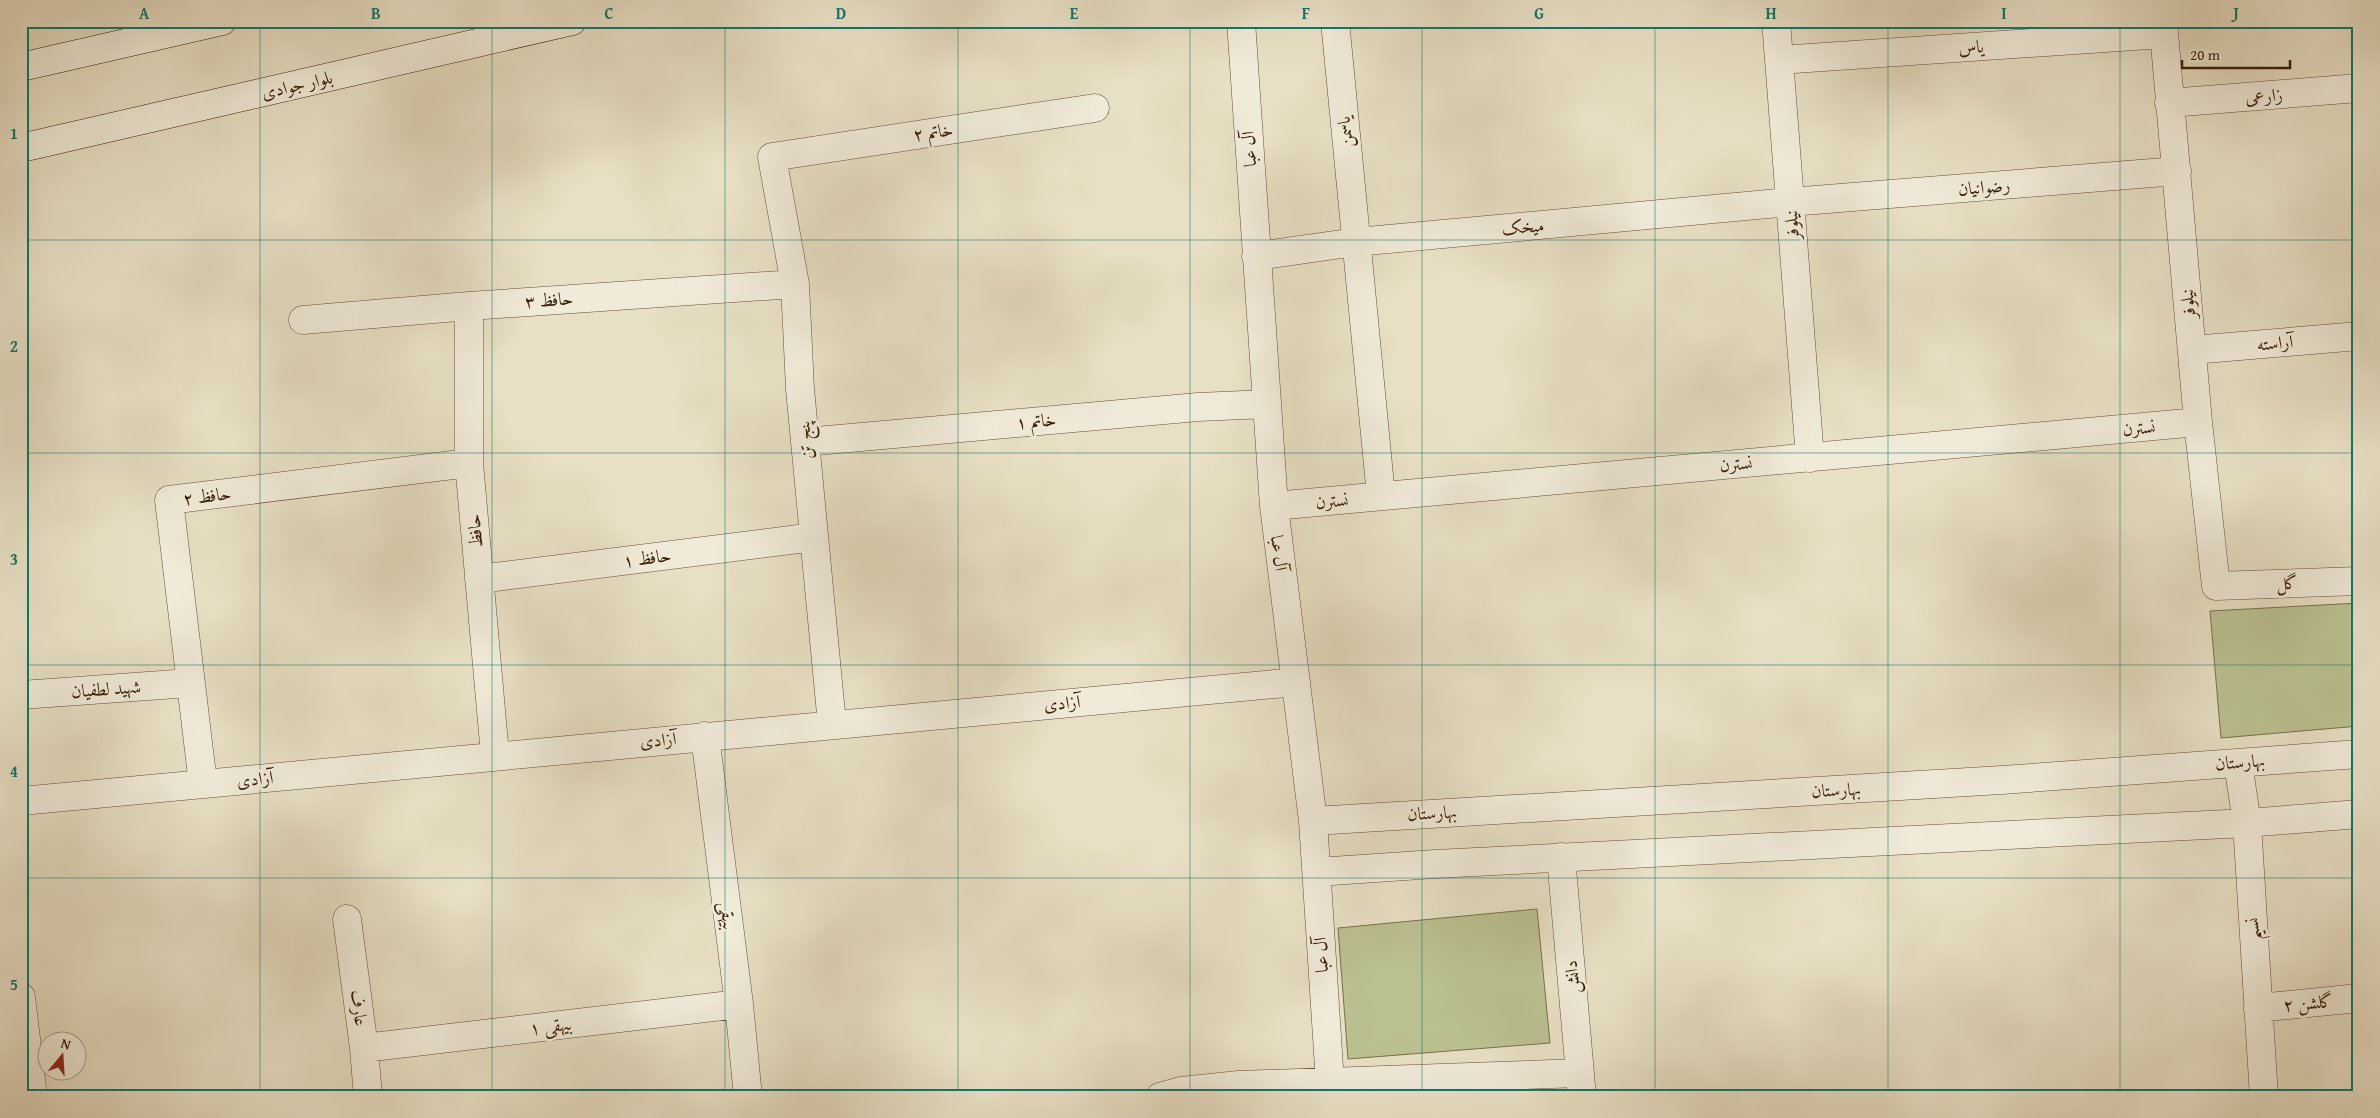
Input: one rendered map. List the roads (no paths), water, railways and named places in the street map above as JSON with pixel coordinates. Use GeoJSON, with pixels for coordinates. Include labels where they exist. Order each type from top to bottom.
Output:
{"type":"FeatureCollection","features":[{"type":"Feature","properties":{"kind":"street"},"geometry":{"type":"LineString","coordinates":[[21,67],[222,21]]}},
{"type":"Feature","properties":{"kind":"street","name":"بلوار جوادی"},"geometry":{"type":"LineString","coordinates":[[21,148],[572,21]]}},
{"type":"Feature","properties":{"kind":"street","name":"آل عبا"},"geometry":{"type":"LineString","coordinates":[[1241,21],[1274,506],[1314,821],[1330,1083]]}},
{"type":"Feature","properties":{"kind":"street","name":"یاسمن"},"geometry":{"type":"LineString","coordinates":[[1334,21],[1381,496]]}},
{"type":"Feature","properties":{"kind":"street","name":"نیلوفر"},"geometry":{"type":"LineString","coordinates":[[1776,21],[1810,458]]}},
{"type":"Feature","properties":{"kind":"street","name":"نیلوفر"},"geometry":{"type":"LineString","coordinates":[[2163,28],[2168,103],[2177,171],[2198,422],[2216,586]]}},
{"type":"Feature","properties":{"kind":"street","name":"یاس"},"geometry":{"type":"LineString","coordinates":[[1779,60],[2163,28]]}},
{"type":"Feature","properties":{"kind":"street","name":"زارعی"},"geometry":{"type":"LineString","coordinates":[[2168,103],[2359,88]]}},
{"type":"Feature","properties":{"kind":"street","name":"خاتم ۲"},"geometry":{"type":"LineString","coordinates":[[772,156],[1095,108]]}},
{"type":"Feature","properties":{"kind":"street","name":"پنج تن"},"geometry":{"type":"LineString","coordinates":[[772,156],[795,284],[800,389],[832,724]]}},
{"type":"Feature","properties":{"kind":"street","name":"رضوانیان"},"geometry":{"type":"LineString","coordinates":[[1790,202],[2177,171]]}},
{"type":"Feature","properties":{"kind":"street","name":"میخک"},"geometry":{"type":"LineString","coordinates":[[1256,256],[1356,242],[1790,202]]}},
{"type":"Feature","properties":{"kind":"street","name":"حافظ ۳"},"geometry":{"type":"LineString","coordinates":[[303,320],[470,306],[795,284]]}},
{"type":"Feature","properties":{"kind":"street","name":"حافظ"},"geometry":{"type":"LineString","coordinates":[[470,306],[469,463],[495,755]]}},
{"type":"Feature","properties":{"kind":"street","name":"آراسته"},"geometry":{"type":"LineString","coordinates":[[2192,350],[2359,336]]}},
{"type":"Feature","properties":{"kind":"street","name":"خاتم ۱"},"geometry":{"type":"LineString","coordinates":[[805,442],[1198,407],[1267,404]]}},
{"type":"Feature","properties":{"kind":"street","name":"نسترن"},"geometry":{"type":"LineString","coordinates":[[1274,506],[2198,422]]}},
{"type":"Feature","properties":{"kind":"street","name":"حافظ ۲"},"geometry":{"type":"LineString","coordinates":[[203,784],[169,500],[469,463]]}},
{"type":"Feature","properties":{"kind":"street","name":"حافظ ۱"},"geometry":{"type":"LineString","coordinates":[[479,579],[814,537]]}},
{"type":"Feature","properties":{"kind":"street","name":"گل"},"geometry":{"type":"LineString","coordinates":[[2216,586],[2359,580]]}},
{"type":"Feature","properties":{"kind":"street","name":"آزادی"},"geometry":{"type":"LineString","coordinates":[[21,801],[495,755],[1296,682]]}},
{"type":"Feature","properties":{"kind":"street","name":"شهید لطفیان"},"geometry":{"type":"LineString","coordinates":[[21,695],[190,683]]}},
{"type":"Feature","properties":{"kind":"street","name":"بیهقی"},"geometry":{"type":"LineString","coordinates":[[705,736],[739,1004],[748,1097]]}},
{"type":"Feature","properties":{"kind":"street","name":"بهارستان"},"geometry":{"type":"LineString","coordinates":[[1314,821],[2002,780],[2359,754]]}},
{"type":"Feature","properties":{"kind":"street","name":"نسیم"},"geometry":{"type":"LineString","coordinates":[[2238,763],[2247,823],[2264,1097]]}},
{"type":"Feature","properties":{"kind":"street"},"geometry":{"type":"LineString","coordinates":[[1318,872],[2247,823],[2359,814]]}},
{"type":"Feature","properties":{"kind":"street","name":"دانش"},"geometry":{"type":"LineString","coordinates":[[1561,858],[1581,1085]]}},
{"type":"Feature","properties":{"kind":"street","name":"عارف"},"geometry":{"type":"LineString","coordinates":[[347,919],[364,1048],[368,1097]]}},
{"type":"Feature","properties":{"kind":"street"},"geometry":{"type":"LineString","coordinates":[[21,997],[25,1066],[33,1097]]}},
{"type":"Feature","properties":{"kind":"street","name":"گلشن ۲"},"geometry":{"type":"LineString","coordinates":[[2258,1008],[2359,998]]}},
{"type":"Feature","properties":{"kind":"street","name":"بیهقی ۱"},"geometry":{"type":"LineString","coordinates":[[364,1048],[739,1004]]}},
{"type":"Feature","properties":{"kind":"street"},"geometry":{"type":"LineString","coordinates":[[1160,1097],[1181,1091],[1208,1087],[1330,1083],[1581,1085]]}}]}
